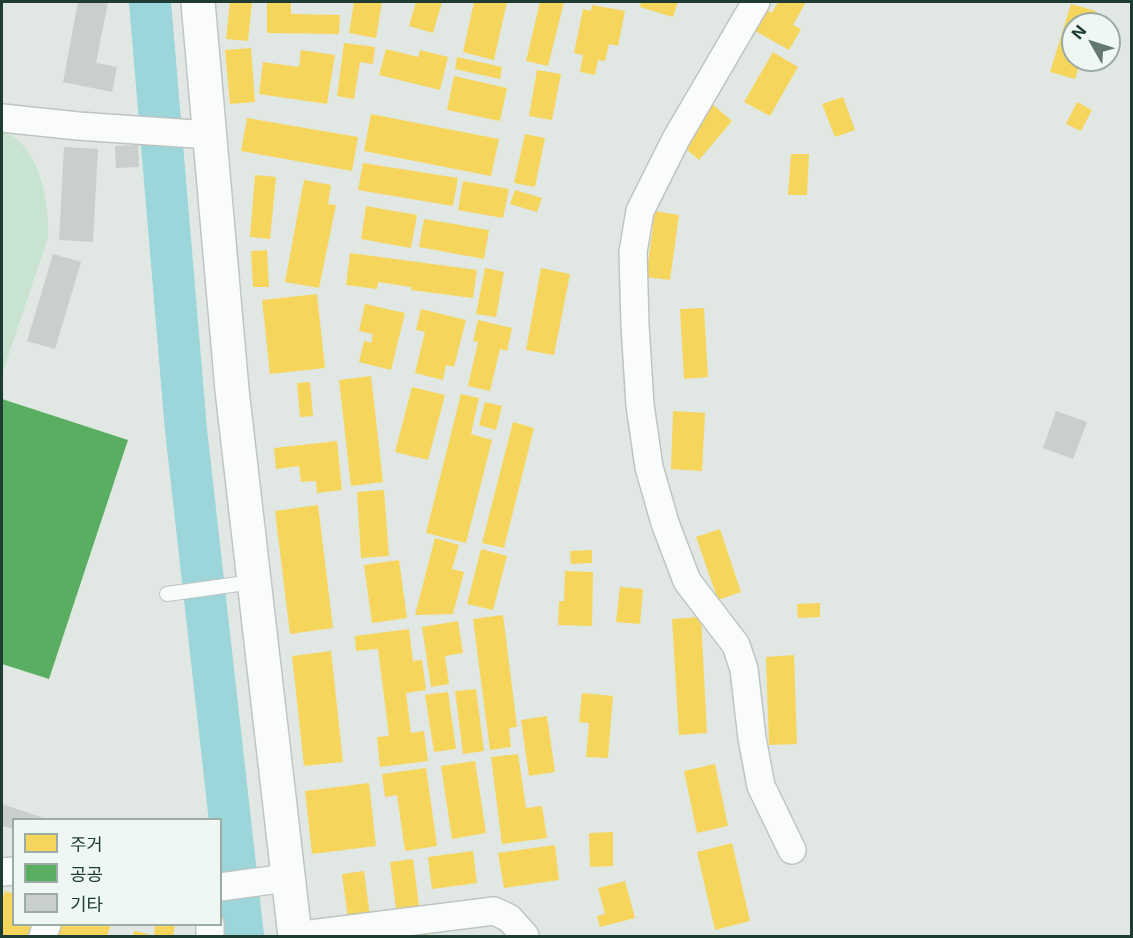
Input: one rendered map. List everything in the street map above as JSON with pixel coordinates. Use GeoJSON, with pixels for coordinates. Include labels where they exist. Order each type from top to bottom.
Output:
{"type":"FeatureCollection","features":[{"type":"Feature","properties":{"kind":"street"},"geometry":{"type":"LineString","coordinates":[[198,2],[197,134],[232,390],[253,582],[271,880],[295,936],[494,911],[509,918],[525,936]]}},
{"type":"Feature","properties":{"kind":"street"},"geometry":{"type":"LineString","coordinates":[[756,2],[676,139],[640,212],[633,252],[635,325],[640,405],[649,467],[665,523],[687,580],[736,645],[744,669],[752,738],[761,786],[792,850]]}},
{"type":"Feature","properties":{"kind":"street"},"geometry":{"type":"LineString","coordinates":[[2,118],[197,134]]}},
{"type":"Feature","properties":{"kind":"street"},"geometry":{"type":"LineString","coordinates":[[222,887],[271,880]]}},
{"type":"Feature","properties":{"kind":"lane"},"geometry":{"type":"LineString","coordinates":[[167,594],[253,582]]}},
{"type":"Feature","properties":{"kind":"green space"},"geometry":{"type":"Polygon","coordinates":[[[2,131],[15,138],[34,161],[44,192],[48,223],[48,237],[3,371],[2,131]]]}},
{"type":"Feature","properties":{"kind":"building: 주거"},"geometry":{"type":"Polygon","coordinates":[[[230,2],[252,2],[248,41],[226,39],[230,2]]]}},
{"type":"Feature","properties":{"kind":"building: 주거"},"geometry":{"type":"Polygon","coordinates":[[[267,2],[291,2],[291,14],[340,15],[339,34],[267,33],[267,2]]]}},
{"type":"Feature","properties":{"kind":"building: 주거"},"geometry":{"type":"Polygon","coordinates":[[[354,2],[382,2],[376,38],[349,33],[354,2]]]}},
{"type":"Feature","properties":{"kind":"building: 주거"},"geometry":{"type":"Polygon","coordinates":[[[416,2],[442,2],[433,33],[409,26],[416,2]]]}},
{"type":"Feature","properties":{"kind":"building: 주거"},"geometry":{"type":"Polygon","coordinates":[[[474,2],[507,2],[494,60],[463,52],[474,2]]]}},
{"type":"Feature","properties":{"kind":"building: 주거"},"geometry":{"type":"Polygon","coordinates":[[[540,2],[564,2],[548,66],[526,61],[540,2]]]}},
{"type":"Feature","properties":{"kind":"building: 주거"},"geometry":{"type":"Polygon","coordinates":[[[641,2],[678,2],[673,17],[640,7],[641,2]]]}},
{"type":"Feature","properties":{"kind":"building: 주거"},"geometry":{"type":"Polygon","coordinates":[[[778,2],[806,2],[793,25],[801,29],[789,50],[750,28],[762,7],[772,13],[778,2]]]}},
{"type":"Feature","properties":{"kind":"building: 주거"},"geometry":{"type":"Polygon","coordinates":[[[1071,4],[1096,11],[1096,12],[1069,12],[1071,4]]]}},
{"type":"Feature","properties":{"kind":"building: 주거"},"geometry":{"type":"Polygon","coordinates":[[[592,5],[625,11],[618,46],[609,44],[605,61],[598,60],[595,75],[580,72],[583,55],[574,53],[583,9],[591,11],[592,5]]]}},
{"type":"Feature","properties":{"kind":"building: 주거"},"geometry":{"type":"Polygon","coordinates":[[[1061,36],[1061,72],[1077,72],[1075,79],[1050,72],[1061,36]]]}},
{"type":"Feature","properties":{"kind":"building: 주거"},"geometry":{"type":"Polygon","coordinates":[[[344,43],[375,47],[373,64],[360,62],[354,99],[337,96],[344,43]]]}},
{"type":"Feature","properties":{"kind":"building: 주거"},"geometry":{"type":"Polygon","coordinates":[[[251,48],[255,102],[230,104],[225,50],[251,48]]]}},
{"type":"Feature","properties":{"kind":"building: 주거"},"geometry":{"type":"Polygon","coordinates":[[[386,49],[418,57],[420,50],[448,57],[440,90],[379,75],[386,49]]]}},
{"type":"Feature","properties":{"kind":"building: 주거"},"geometry":{"type":"Polygon","coordinates":[[[301,50],[335,55],[327,104],[259,94],[263,62],[299,67],[301,50]]]}},
{"type":"Feature","properties":{"kind":"building: 주거"},"geometry":{"type":"Polygon","coordinates":[[[773,52],[798,67],[770,116],[744,102],[773,52]]]}},
{"type":"Feature","properties":{"kind":"building: 주거"},"geometry":{"type":"Polygon","coordinates":[[[457,57],[502,67],[500,79],[455,69],[457,57]]]}},
{"type":"Feature","properties":{"kind":"building: 주거"},"geometry":{"type":"Polygon","coordinates":[[[537,70],[561,74],[552,120],[529,116],[537,70]]]}},
{"type":"Feature","properties":{"kind":"building: 주거"},"geometry":{"type":"Polygon","coordinates":[[[454,76],[507,88],[500,121],[447,110],[454,76]]]}},
{"type":"Feature","properties":{"kind":"building: 주거"},"geometry":{"type":"Polygon","coordinates":[[[843,97],[855,130],[835,137],[822,104],[843,97]]]}},
{"type":"Feature","properties":{"kind":"building: 주거"},"geometry":{"type":"Polygon","coordinates":[[[1077,102],[1092,110],[1081,131],[1066,124],[1077,102]]]}},
{"type":"Feature","properties":{"kind":"building: 주거"},"geometry":{"type":"Polygon","coordinates":[[[712,104],[732,121],[699,160],[679,143],[712,104]]]}},
{"type":"Feature","properties":{"kind":"building: 주거"},"geometry":{"type":"Polygon","coordinates":[[[371,114],[499,139],[491,176],[364,151],[371,114]]]}},
{"type":"Feature","properties":{"kind":"building: 주거"},"geometry":{"type":"Polygon","coordinates":[[[247,118],[358,137],[352,171],[241,151],[247,118]]]}},
{"type":"Feature","properties":{"kind":"building: 주거"},"geometry":{"type":"Polygon","coordinates":[[[525,134],[545,138],[535,187],[514,183],[525,134]]]}},
{"type":"Feature","properties":{"kind":"building: 주거"},"geometry":{"type":"Polygon","coordinates":[[[791,154],[809,154],[807,195],[788,195],[791,154]]]}},
{"type":"Feature","properties":{"kind":"building: 주거"},"geometry":{"type":"Polygon","coordinates":[[[363,163],[458,178],[453,206],[358,190],[363,163]]]}},
{"type":"Feature","properties":{"kind":"building: 주거"},"geometry":{"type":"Polygon","coordinates":[[[255,175],[276,177],[270,239],[250,237],[255,175]]]}},
{"type":"Feature","properties":{"kind":"building: 주거"},"geometry":{"type":"Polygon","coordinates":[[[304,180],[331,185],[328,204],[336,205],[319,288],[285,282],[304,180]]]}},
{"type":"Feature","properties":{"kind":"building: 주거"},"geometry":{"type":"Polygon","coordinates":[[[463,181],[509,189],[503,218],[458,210],[463,181]]]}},
{"type":"Feature","properties":{"kind":"building: 주거"},"geometry":{"type":"Polygon","coordinates":[[[515,190],[542,198],[537,212],[510,204],[515,190]]]}},
{"type":"Feature","properties":{"kind":"building: 주거"},"geometry":{"type":"Polygon","coordinates":[[[366,206],[417,215],[411,248],[361,239],[366,206]]]}},
{"type":"Feature","properties":{"kind":"building: 주거"},"geometry":{"type":"Polygon","coordinates":[[[655,211],[679,215],[670,280],[646,277],[655,211]]]}},
{"type":"Feature","properties":{"kind":"building: 주거"},"geometry":{"type":"Polygon","coordinates":[[[424,219],[489,230],[484,259],[419,247],[424,219]]]}},
{"type":"Feature","properties":{"kind":"building: 주거"},"geometry":{"type":"Polygon","coordinates":[[[267,250],[269,287],[253,287],[251,251],[267,250]]]}},
{"type":"Feature","properties":{"kind":"building: 주거"},"geometry":{"type":"Polygon","coordinates":[[[350,253],[477,270],[473,298],[411,290],[411,287],[378,282],[377,289],[346,285],[350,253]]]}},
{"type":"Feature","properties":{"kind":"building: 주거"},"geometry":{"type":"Polygon","coordinates":[[[485,268],[504,272],[496,317],[476,314],[485,268]]]}},
{"type":"Feature","properties":{"kind":"building: 주거"},"geometry":{"type":"Polygon","coordinates":[[[541,268],[570,274],[554,355],[526,350],[541,268]]]}},
{"type":"Feature","properties":{"kind":"building: 주거"},"geometry":{"type":"Polygon","coordinates":[[[317,294],[325,368],[270,374],[262,300],[317,294]]]}},
{"type":"Feature","properties":{"kind":"building: 주거"},"geometry":{"type":"Polygon","coordinates":[[[365,304],[405,313],[391,370],[359,362],[364,341],[371,343],[373,334],[359,331],[365,304]]]}},
{"type":"Feature","properties":{"kind":"building: 주거"},"geometry":{"type":"Polygon","coordinates":[[[704,308],[708,377],[684,379],[680,309],[704,308]]]}},
{"type":"Feature","properties":{"kind":"building: 주거"},"geometry":{"type":"Polygon","coordinates":[[[421,309],[466,320],[454,367],[446,365],[443,380],[415,373],[425,332],[416,330],[421,309]]]}},
{"type":"Feature","properties":{"kind":"building: 주거"},"geometry":{"type":"Polygon","coordinates":[[[478,320],[512,328],[507,351],[500,349],[490,391],[468,386],[478,342],[473,341],[478,320]]]}},
{"type":"Feature","properties":{"kind":"building: 주거"},"geometry":{"type":"Polygon","coordinates":[[[371,376],[383,482],[351,486],[339,380],[371,376]]]}},
{"type":"Feature","properties":{"kind":"building: 주거"},"geometry":{"type":"Polygon","coordinates":[[[310,382],[313,416],[300,417],[297,383],[310,382]]]}},
{"type":"Feature","properties":{"kind":"building: 주거"},"geometry":{"type":"Polygon","coordinates":[[[412,387],[445,395],[428,460],[395,452],[412,387]]]}},
{"type":"Feature","properties":{"kind":"building: 주거"},"geometry":{"type":"Polygon","coordinates":[[[461,394],[479,398],[471,434],[492,440],[466,543],[426,533],[461,394]]]}},
{"type":"Feature","properties":{"kind":"building: 주거"},"geometry":{"type":"Polygon","coordinates":[[[485,402],[502,406],[496,430],[479,425],[485,402]]]}},
{"type":"Feature","properties":{"kind":"building: 주거"},"geometry":{"type":"Polygon","coordinates":[[[673,411],[705,413],[702,471],[671,469],[673,411]]]}},
{"type":"Feature","properties":{"kind":"building: 주거"},"geometry":{"type":"Polygon","coordinates":[[[513,422],[534,428],[504,548],[482,543],[513,422]]]}},
{"type":"Feature","properties":{"kind":"building: 주거"},"geometry":{"type":"Polygon","coordinates":[[[337,441],[342,490],[317,493],[316,481],[301,482],[299,466],[276,469],[274,448],[337,441]]]}},
{"type":"Feature","properties":{"kind":"building: 주거"},"geometry":{"type":"Polygon","coordinates":[[[384,490],[389,556],[361,558],[357,492],[384,490]]]}},
{"type":"Feature","properties":{"kind":"building: 주거"},"geometry":{"type":"Polygon","coordinates":[[[318,505],[333,628],[290,634],[275,511],[318,505]]]}},
{"type":"Feature","properties":{"kind":"building: 주거"},"geometry":{"type":"Polygon","coordinates":[[[720,529],[741,592],[718,600],[696,537],[720,529]]]}},
{"type":"Feature","properties":{"kind":"building: 주거"},"geometry":{"type":"Polygon","coordinates":[[[435,538],[459,545],[452,569],[464,572],[453,614],[415,615],[435,538]]]}},
{"type":"Feature","properties":{"kind":"building: 주거"},"geometry":{"type":"Polygon","coordinates":[[[481,549],[507,556],[493,610],[467,604],[481,549]]]}},
{"type":"Feature","properties":{"kind":"building: 주거"},"geometry":{"type":"Polygon","coordinates":[[[592,550],[592,563],[571,564],[570,551],[592,550]]]}},
{"type":"Feature","properties":{"kind":"building: 주거"},"geometry":{"type":"Polygon","coordinates":[[[399,560],[407,618],[372,623],[364,565],[399,560]]]}},
{"type":"Feature","properties":{"kind":"building: 주거"},"geometry":{"type":"Polygon","coordinates":[[[565,571],[593,572],[592,626],[558,625],[559,601],[564,601],[565,571]]]}},
{"type":"Feature","properties":{"kind":"building: 주거"},"geometry":{"type":"Polygon","coordinates":[[[620,587],[643,589],[640,624],[616,622],[620,587]]]}},
{"type":"Feature","properties":{"kind":"building: 주거"},"geometry":{"type":"Polygon","coordinates":[[[820,603],[820,617],[798,618],[797,604],[820,603]]]}},
{"type":"Feature","properties":{"kind":"building: 주거"},"geometry":{"type":"Polygon","coordinates":[[[503,615],[517,727],[509,728],[511,747],[490,750],[473,619],[503,615]]]}},
{"type":"Feature","properties":{"kind":"building: 주거"},"geometry":{"type":"Polygon","coordinates":[[[701,617],[707,733],[679,735],[672,619],[701,617]]]}},
{"type":"Feature","properties":{"kind":"building: 주거"},"geometry":{"type":"Polygon","coordinates":[[[458,621],[463,653],[445,656],[449,684],[431,687],[422,627],[458,621]]]}},
{"type":"Feature","properties":{"kind":"building: 주거"},"geometry":{"type":"Polygon","coordinates":[[[409,629],[413,661],[422,660],[426,690],[406,693],[411,733],[424,731],[428,761],[380,767],[377,737],[389,736],[378,649],[356,651],[355,636],[409,629]]]}},
{"type":"Feature","properties":{"kind":"building: 주거"},"geometry":{"type":"Polygon","coordinates":[[[331,651],[343,762],[304,766],[292,656],[331,651]]]}},
{"type":"Feature","properties":{"kind":"building: 주거"},"geometry":{"type":"Polygon","coordinates":[[[794,655],[797,744],[769,745],[766,657],[794,655]]]}},
{"type":"Feature","properties":{"kind":"building: 주거"},"geometry":{"type":"Polygon","coordinates":[[[476,689],[484,751],[463,754],[455,691],[476,689]]]}},
{"type":"Feature","properties":{"kind":"building: 주거"},"geometry":{"type":"Polygon","coordinates":[[[448,692],[456,749],[434,752],[425,695],[448,692]]]}},
{"type":"Feature","properties":{"kind":"building: 주거"},"geometry":{"type":"Polygon","coordinates":[[[582,693],[613,696],[608,758],[586,757],[589,723],[579,722],[582,693]]]}},
{"type":"Feature","properties":{"kind":"building: 주거"},"geometry":{"type":"Polygon","coordinates":[[[547,716],[555,772],[529,776],[521,720],[547,716]]]}},
{"type":"Feature","properties":{"kind":"building: 주거"},"geometry":{"type":"Polygon","coordinates":[[[518,754],[526,808],[542,806],[547,838],[502,844],[491,757],[518,754]]]}},
{"type":"Feature","properties":{"kind":"building: 주거"},"geometry":{"type":"Polygon","coordinates":[[[475,761],[486,833],[452,839],[441,766],[475,761]]]}},
{"type":"Feature","properties":{"kind":"building: 주거"},"geometry":{"type":"Polygon","coordinates":[[[715,764],[728,826],[697,833],[684,771],[715,764]]]}},
{"type":"Feature","properties":{"kind":"building: 주거"},"geometry":{"type":"Polygon","coordinates":[[[426,768],[437,846],[405,851],[397,795],[385,797],[382,774],[426,768]]]}},
{"type":"Feature","properties":{"kind":"building: 주거"},"geometry":{"type":"Polygon","coordinates":[[[369,783],[376,846],[312,854],[305,791],[369,783]]]}},
{"type":"Feature","properties":{"kind":"building: 주거"},"geometry":{"type":"Polygon","coordinates":[[[613,832],[613,866],[590,867],[589,833],[613,832]]]}},
{"type":"Feature","properties":{"kind":"building: 주거"},"geometry":{"type":"Polygon","coordinates":[[[732,843],[750,921],[715,930],[697,852],[732,843]]]}},
{"type":"Feature","properties":{"kind":"building: 주거"},"geometry":{"type":"Polygon","coordinates":[[[555,845],[559,880],[504,888],[498,853],[555,845]]]}},
{"type":"Feature","properties":{"kind":"building: 주거"},"geometry":{"type":"Polygon","coordinates":[[[473,851],[477,883],[432,889],[428,857],[473,851]]]}},
{"type":"Feature","properties":{"kind":"building: 주거"},"geometry":{"type":"Polygon","coordinates":[[[413,859],[420,913],[397,916],[390,862],[413,859]]]}},
{"type":"Feature","properties":{"kind":"building: 주거"},"geometry":{"type":"Polygon","coordinates":[[[364,871],[370,916],[348,919],[342,874],[364,871]]]}},
{"type":"Feature","properties":{"kind":"building: 주거"},"geometry":{"type":"Polygon","coordinates":[[[625,881],[635,918],[600,927],[597,916],[605,914],[598,888],[625,881]]]}},
{"type":"Feature","properties":{"kind":"building: 주거"},"geometry":{"type":"Polygon","coordinates":[[[5,891],[12,893],[12,926],[34,926],[31,936],[2,936],[2,901],[5,891]]]}},
{"type":"Feature","properties":{"kind":"building: 주거"},"geometry":{"type":"Polygon","coordinates":[[[54,926],[110,926],[107,936],[52,936],[54,926]]]}},
{"type":"Feature","properties":{"kind":"building: 주거"},"geometry":{"type":"Polygon","coordinates":[[[155,926],[175,926],[173,936],[154,936],[155,926]]]}},
{"type":"Feature","properties":{"kind":"building: 주거"},"geometry":{"type":"Polygon","coordinates":[[[428,930],[428,936],[381,936],[428,930]]]}},
{"type":"Feature","properties":{"kind":"building: 주거"},"geometry":{"type":"Polygon","coordinates":[[[134,931],[148,934],[147,936],[133,936],[134,931]]]}},
{"type":"Feature","properties":{"kind":"building: 공공"},"geometry":{"type":"Polygon","coordinates":[[[2,399],[128,440],[49,679],[2,664],[2,399]]]}},
{"type":"Feature","properties":{"kind":"building: 기타"},"geometry":{"type":"Polygon","coordinates":[[[78,2],[108,2],[96,63],[117,67],[112,92],[63,82],[78,2]]]}},
{"type":"Feature","properties":{"kind":"building: 기타"},"geometry":{"type":"Polygon","coordinates":[[[138,145],[139,167],[116,168],[115,146],[138,145]]]}},
{"type":"Feature","properties":{"kind":"building: 기타"},"geometry":{"type":"Polygon","coordinates":[[[64,147],[98,149],[93,242],[59,240],[64,147]]]}},
{"type":"Feature","properties":{"kind":"building: 기타"},"geometry":{"type":"Polygon","coordinates":[[[53,254],[81,262],[55,349],[27,341],[53,254]]]}},
{"type":"Feature","properties":{"kind":"building: 기타"},"geometry":{"type":"Polygon","coordinates":[[[1056,411],[1087,422],[1073,459],[1043,448],[1056,411]]]}},
{"type":"Feature","properties":{"kind":"building: 기타"},"geometry":{"type":"Polygon","coordinates":[[[2,804],[44,818],[12,818],[12,828],[2,826],[2,804]]]}},
{"type":"Feature","properties":{"kind":"waterway"},"geometry":{"type":"LineString","coordinates":[[150,2],[186,430],[243,936]]}}]}
